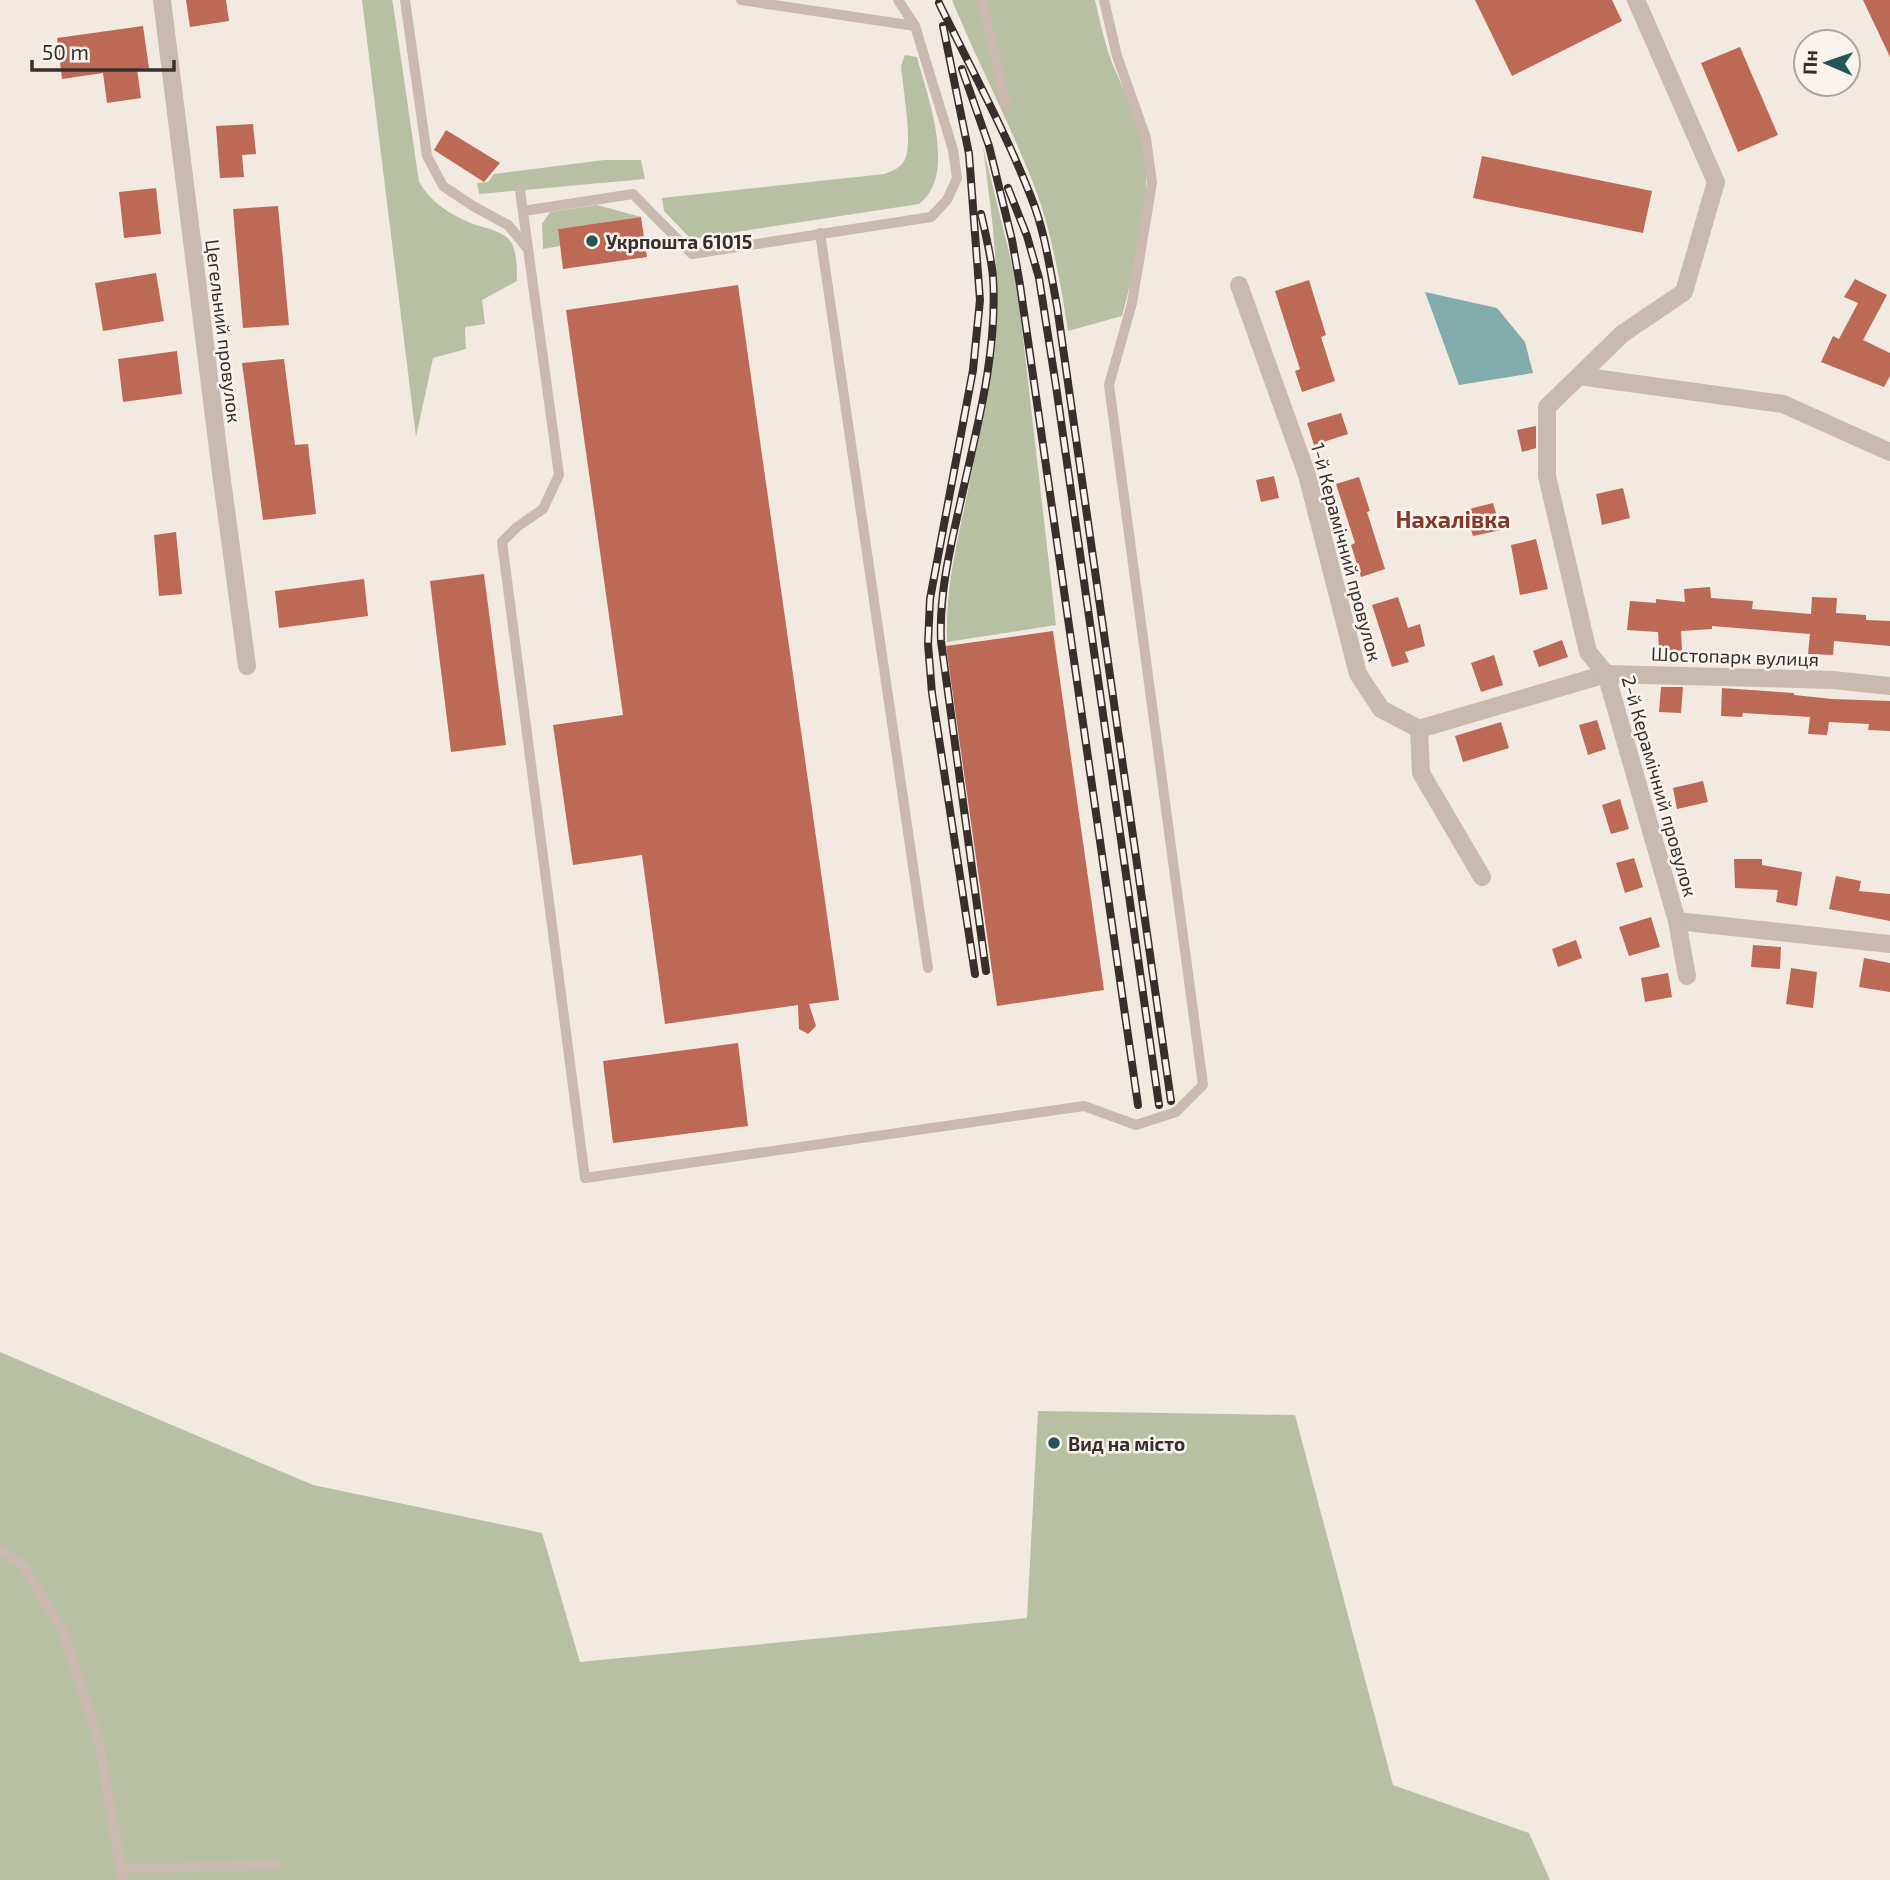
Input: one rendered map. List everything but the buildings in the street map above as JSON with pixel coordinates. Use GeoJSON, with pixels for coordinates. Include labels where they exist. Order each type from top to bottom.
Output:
{"type":"FeatureCollection","features":[{"type":"Feature","properties":{"kind":"street","name":"Цегельний провулок"},"geometry":{"type":"LineString","coordinates":[[162,0],[247,666]]}},
{"type":"Feature","properties":{"kind":"street"},"geometry":{"type":"LineString","coordinates":[[1578,376],[1622,334],[1684,292],[1716,182],[1636,0]]}},
{"type":"Feature","properties":{"kind":"street","name":"1-й Керамічний провулок"},"geometry":{"type":"LineString","coordinates":[[1238,285],[1307,475],[1358,674],[1381,709],[1419,729]]}},
{"type":"Feature","properties":{"kind":"street"},"geometry":{"type":"LineString","coordinates":[[1578,376],[1783,404],[1890,452]]}},
{"type":"Feature","properties":{"kind":"street","name":"2-й Керамічний провулок"},"geometry":{"type":"LineString","coordinates":[[1578,376],[1547,407],[1546,476],[1588,652],[1606,674],[1677,921],[1687,976]]}},
{"type":"Feature","properties":{"kind":"street","name":"Шостопарк вулиця"},"geometry":{"type":"LineString","coordinates":[[1419,729],[1606,674],[1833,680],[1890,686]]}},
{"type":"Feature","properties":{"kind":"street"},"geometry":{"type":"LineString","coordinates":[[1419,729],[1421,773],[1482,877]]}},
{"type":"Feature","properties":{"kind":"street"},"geometry":{"type":"LineString","coordinates":[[1677,921],[1890,944]]}},
{"type":"Feature","properties":{"kind":"lane"},"geometry":{"type":"LineString","coordinates":[[405,0],[427,156],[443,186],[508,225],[528,250]]}},
{"type":"Feature","properties":{"kind":"lane"},"geometry":{"type":"LineString","coordinates":[[741,0],[915,26]]}},
{"type":"Feature","properties":{"kind":"lane"},"geometry":{"type":"LineString","coordinates":[[523,211],[633,194],[692,254],[931,217],[947,200],[957,178],[953,150],[915,26],[898,0]]}},
{"type":"Feature","properties":{"kind":"lane"},"geometry":{"type":"LineString","coordinates":[[982,0],[1006,105]]}},
{"type":"Feature","properties":{"kind":"lane"},"geometry":{"type":"LineString","coordinates":[[520,190],[559,475],[543,509],[517,527],[502,542],[585,1178],[1084,1106],[1136,1125],[1176,1112],[1203,1085],[1109,385],[1132,303],[1152,183],[1146,138],[1117,56],[1104,0]]}},
{"type":"Feature","properties":{"kind":"lane"},"geometry":{"type":"LineString","coordinates":[[820,233],[928,968]]}},
{"type":"Feature","properties":{"kind":"lane"},"geometry":{"type":"LineString","coordinates":[[0,1549],[24,1567],[63,1632],[99,1744],[124,1880]]}},
{"type":"Feature","properties":{"kind":"lane"},"geometry":{"type":"LineString","coordinates":[[120,1869],[278,1865]]}},
{"type":"Feature","properties":{"kind":"green space"},"geometry":{"type":"Polygon","coordinates":[[[362,0],[392,0],[419,182],[437,203],[451,213],[508,238],[516,261],[517,281],[482,300],[485,324],[465,327],[466,349],[433,358],[416,437],[362,0]]]}},
{"type":"Feature","properties":{"kind":"green space"},"geometry":{"type":"Polygon","coordinates":[[[952,0],[1095,0],[1108,52],[1140,131],[1145,158],[1144,218],[1122,316],[1068,331],[1052,246],[1038,196],[952,0]]]}},
{"type":"Feature","properties":{"kind":"green space"},"geometry":{"type":"Polygon","coordinates":[[[905,55],[917,57],[932,113],[938,155],[937,174],[931,191],[919,204],[691,239],[664,211],[662,198],[884,174],[897,168],[905,160],[908,148],[901,66],[905,55]]]}},
{"type":"Feature","properties":{"kind":"green space"},"geometry":{"type":"Polygon","coordinates":[[[983,147],[1017,285],[1056,625],[947,642],[951,573],[983,414],[995,332],[995,253],[983,147]]]}},
{"type":"Feature","properties":{"kind":"green space"},"geometry":{"type":"Polygon","coordinates":[[[604,160],[641,160],[645,179],[479,194],[477,183],[488,182],[494,174],[604,160]]]}},
{"type":"Feature","properties":{"kind":"green space"},"geometry":{"type":"Polygon","coordinates":[[[597,205],[641,217],[558,229],[560,246],[543,249],[542,224],[550,212],[597,205]]]}},
{"type":"Feature","properties":{"kind":"green space"},"geometry":{"type":"Polygon","coordinates":[[[0,1352],[313,1485],[542,1533],[580,1662],[1027,1618],[1038,1411],[1295,1415],[1393,1785],[1529,1833],[1550,1880],[0,1880],[0,1352]]]}},
{"type":"Feature","properties":{"kind":"water"},"geometry":{"type":"Polygon","coordinates":[[[1425,292],[1497,308],[1525,342],[1533,373],[1459,385],[1425,292]]]}},
{"type":"Feature","properties":{"kind":"railway"},"geometry":{"type":"LineString","coordinates":[[939,3],[1021,172],[1036,210],[1047,251],[1171,1101]]}},
{"type":"Feature","properties":{"kind":"railway"},"geometry":{"type":"LineString","coordinates":[[943,26],[969,154],[980,300],[973,370],[930,599],[928,644],[932,693],[975,974]]}},
{"type":"Feature","properties":{"kind":"railway"},"geometry":{"type":"LineString","coordinates":[[962,69],[989,146],[1020,285],[1138,1105]]}},
{"type":"Feature","properties":{"kind":"railway"},"geometry":{"type":"LineString","coordinates":[[1008,188],[1027,236],[1039,278],[1159,1105]]}},
{"type":"Feature","properties":{"kind":"railway"},"geometry":{"type":"LineString","coordinates":[[981,214],[993,277],[992,334],[979,420],[946,572],[941,641],[986,971]]}},
{"type":"Feature","properties":{"kind":"place","name":"Укрпошта 61015"},"geometry":{"type":"Point","coordinates":[592,241]}},
{"type":"Feature","properties":{"kind":"place","name":"Вид на місто"},"geometry":{"type":"Point","coordinates":[1054,1443]}},
{"type":"Feature","properties":{"kind":"district","name":"Нахалівка"},"geometry":{"type":"Point","coordinates":[1453,519]}}]}
